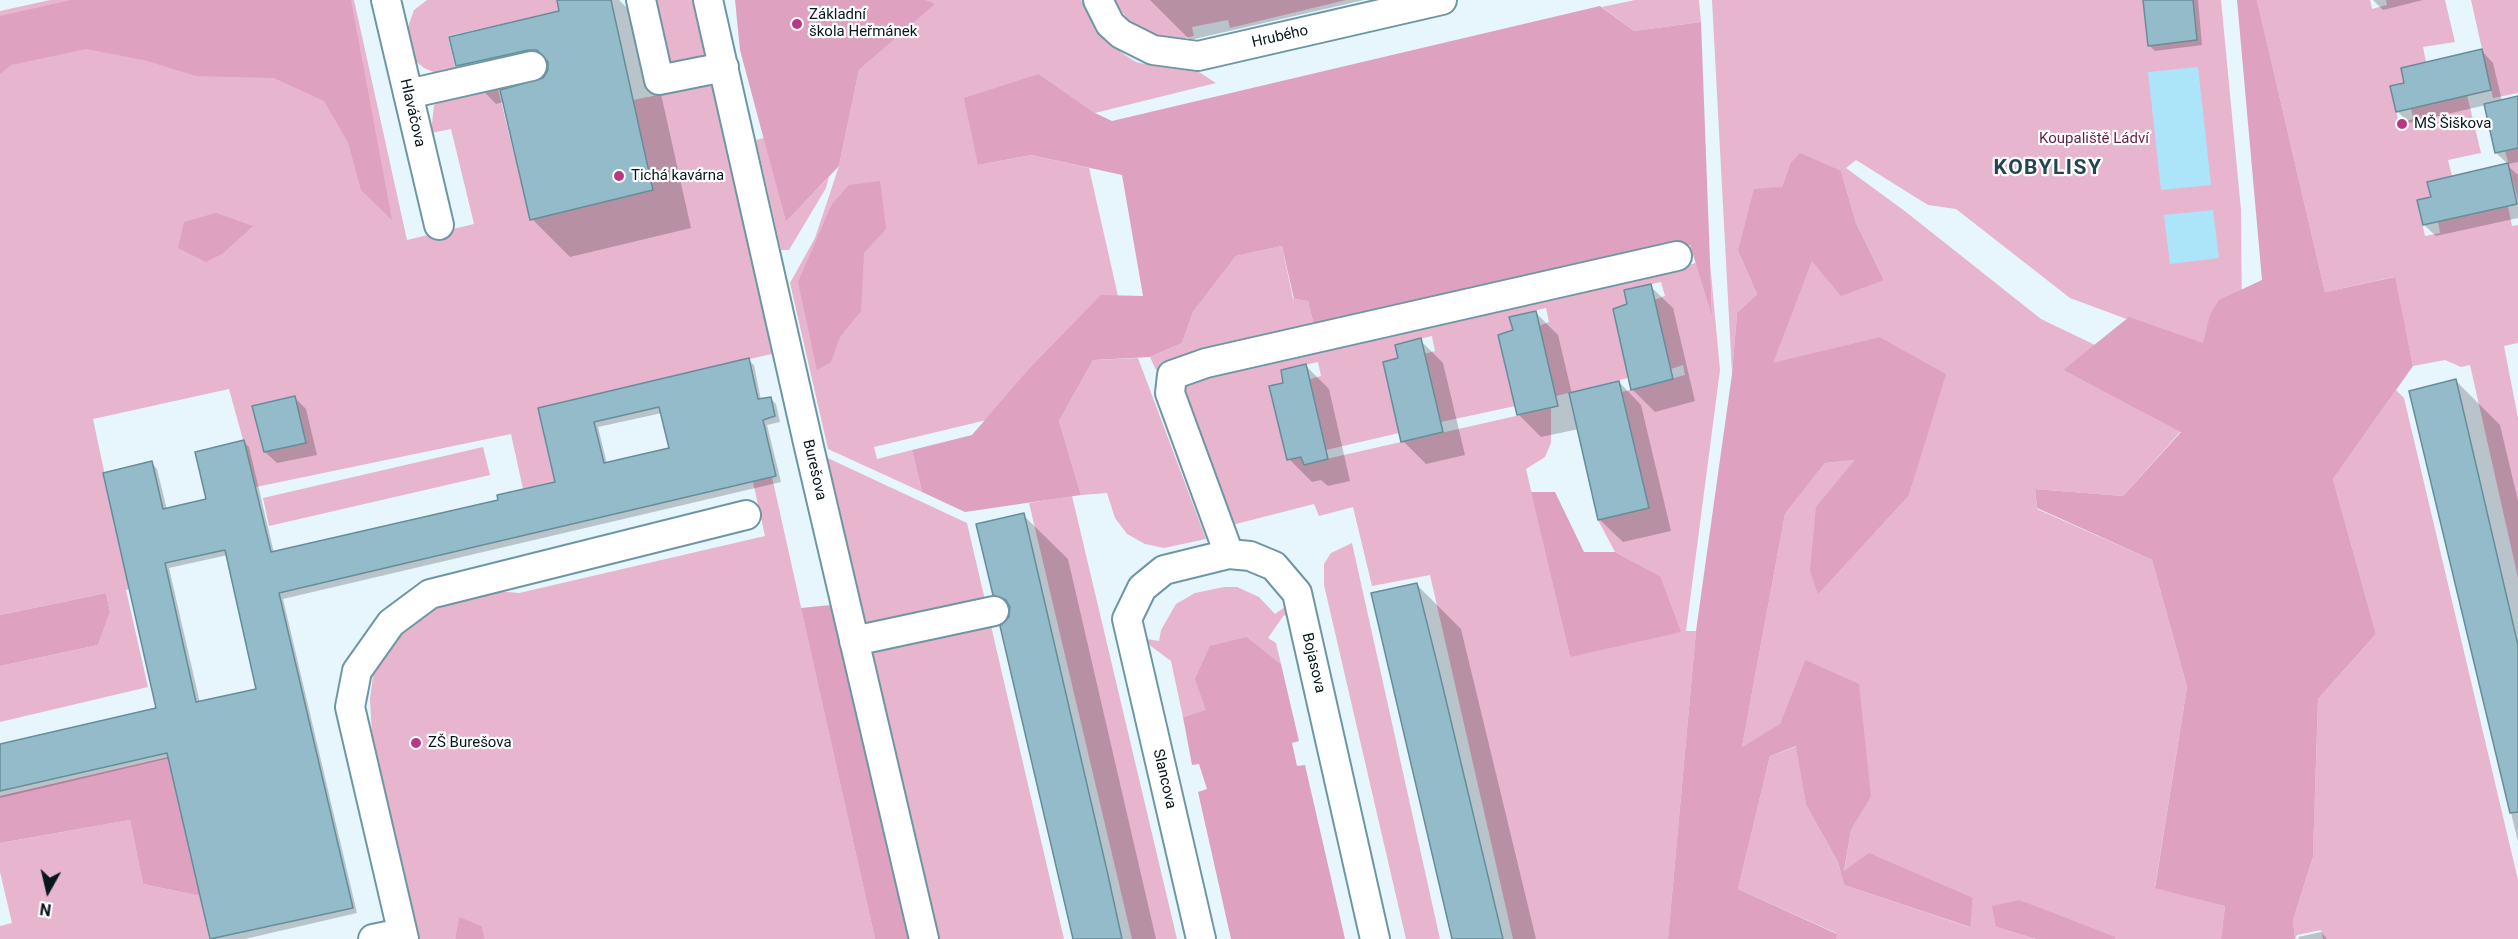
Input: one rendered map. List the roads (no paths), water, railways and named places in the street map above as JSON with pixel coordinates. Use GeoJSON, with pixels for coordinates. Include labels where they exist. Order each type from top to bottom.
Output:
{"type":"FeatureCollection","features":[{"type":"Feature","properties":{"kind":"street","name":"Hlaváčova"},"geometry":{"type":"LineString","coordinates":[[386,0],[439,225]]}},
{"type":"Feature","properties":{"kind":"street"},"geometry":{"type":"LineString","coordinates":[[641,0],[659,80],[724,66]]}},
{"type":"Feature","properties":{"kind":"street","name":"Burešova"},"geometry":{"type":"LineString","coordinates":[[708,0],[924,939]]}},
{"type":"Feature","properties":{"kind":"street","name":"Hrubého"},"geometry":{"type":"LineString","coordinates":[[1098,0],[1110,24],[1121,34],[1153,50],[1198,56],[1442,0]]}},
{"type":"Feature","properties":{"kind":"street"},"geometry":{"type":"LineString","coordinates":[[408,94],[532,66]]}},
{"type":"Feature","properties":{"kind":"street"},"geometry":{"type":"LineString","coordinates":[[1229,555],[1170,393],[1172,375],[1206,363],[1677,255]]}},
{"type":"Feature","properties":{"kind":"street"},"geometry":{"type":"LineString","coordinates":[[373,939],[403,936],[350,707],[357,671],[391,623],[430,594],[746,515]]}},
{"type":"Feature","properties":{"kind":"street","name":"Bojasova"},"geometry":{"type":"LineString","coordinates":[[1127,619],[1142,588],[1164,570],[1229,555],[1250,556],[1274,566],[1297,593],[1375,939]]}},
{"type":"Feature","properties":{"kind":"street"},"geometry":{"type":"LineString","coordinates":[[854,641],[994,610]]}},
{"type":"Feature","properties":{"kind":"street","name":"Slancova"},"geometry":{"type":"LineString","coordinates":[[1127,619],[1201,939]]}},
{"type":"Feature","properties":{"kind":"water"},"geometry":{"type":"Polygon","coordinates":[[[2198,67],[2211,185],[2161,190],[2148,72],[2198,67]]]}},
{"type":"Feature","properties":{"kind":"water"},"geometry":{"type":"Polygon","coordinates":[[[2213,210],[2219,258],[2170,264],[2164,215],[2213,210]]]}},
{"type":"Feature","properties":{"kind":"place","name":"Základní škola Heřmánek"},"geometry":{"type":"Point","coordinates":[797,24]}},
{"type":"Feature","properties":{"kind":"place","name":"MŠ Šiškova"},"geometry":{"type":"Point","coordinates":[2402,124]}},
{"type":"Feature","properties":{"kind":"place","name":"Tichá kavárna"},"geometry":{"type":"Point","coordinates":[619,176]}},
{"type":"Feature","properties":{"kind":"place","name":"ZŠ Burešova"},"geometry":{"type":"Point","coordinates":[416,743]}},
{"type":"Feature","properties":{"kind":"district","name":"KOBYLISY"},"geometry":{"type":"Point","coordinates":[2048,169]}},
{"type":"Feature","properties":{"kind":"park label","name":"Koupaliště Ládví"},"geometry":{"type":"Point","coordinates":[2094,139]}}]}
